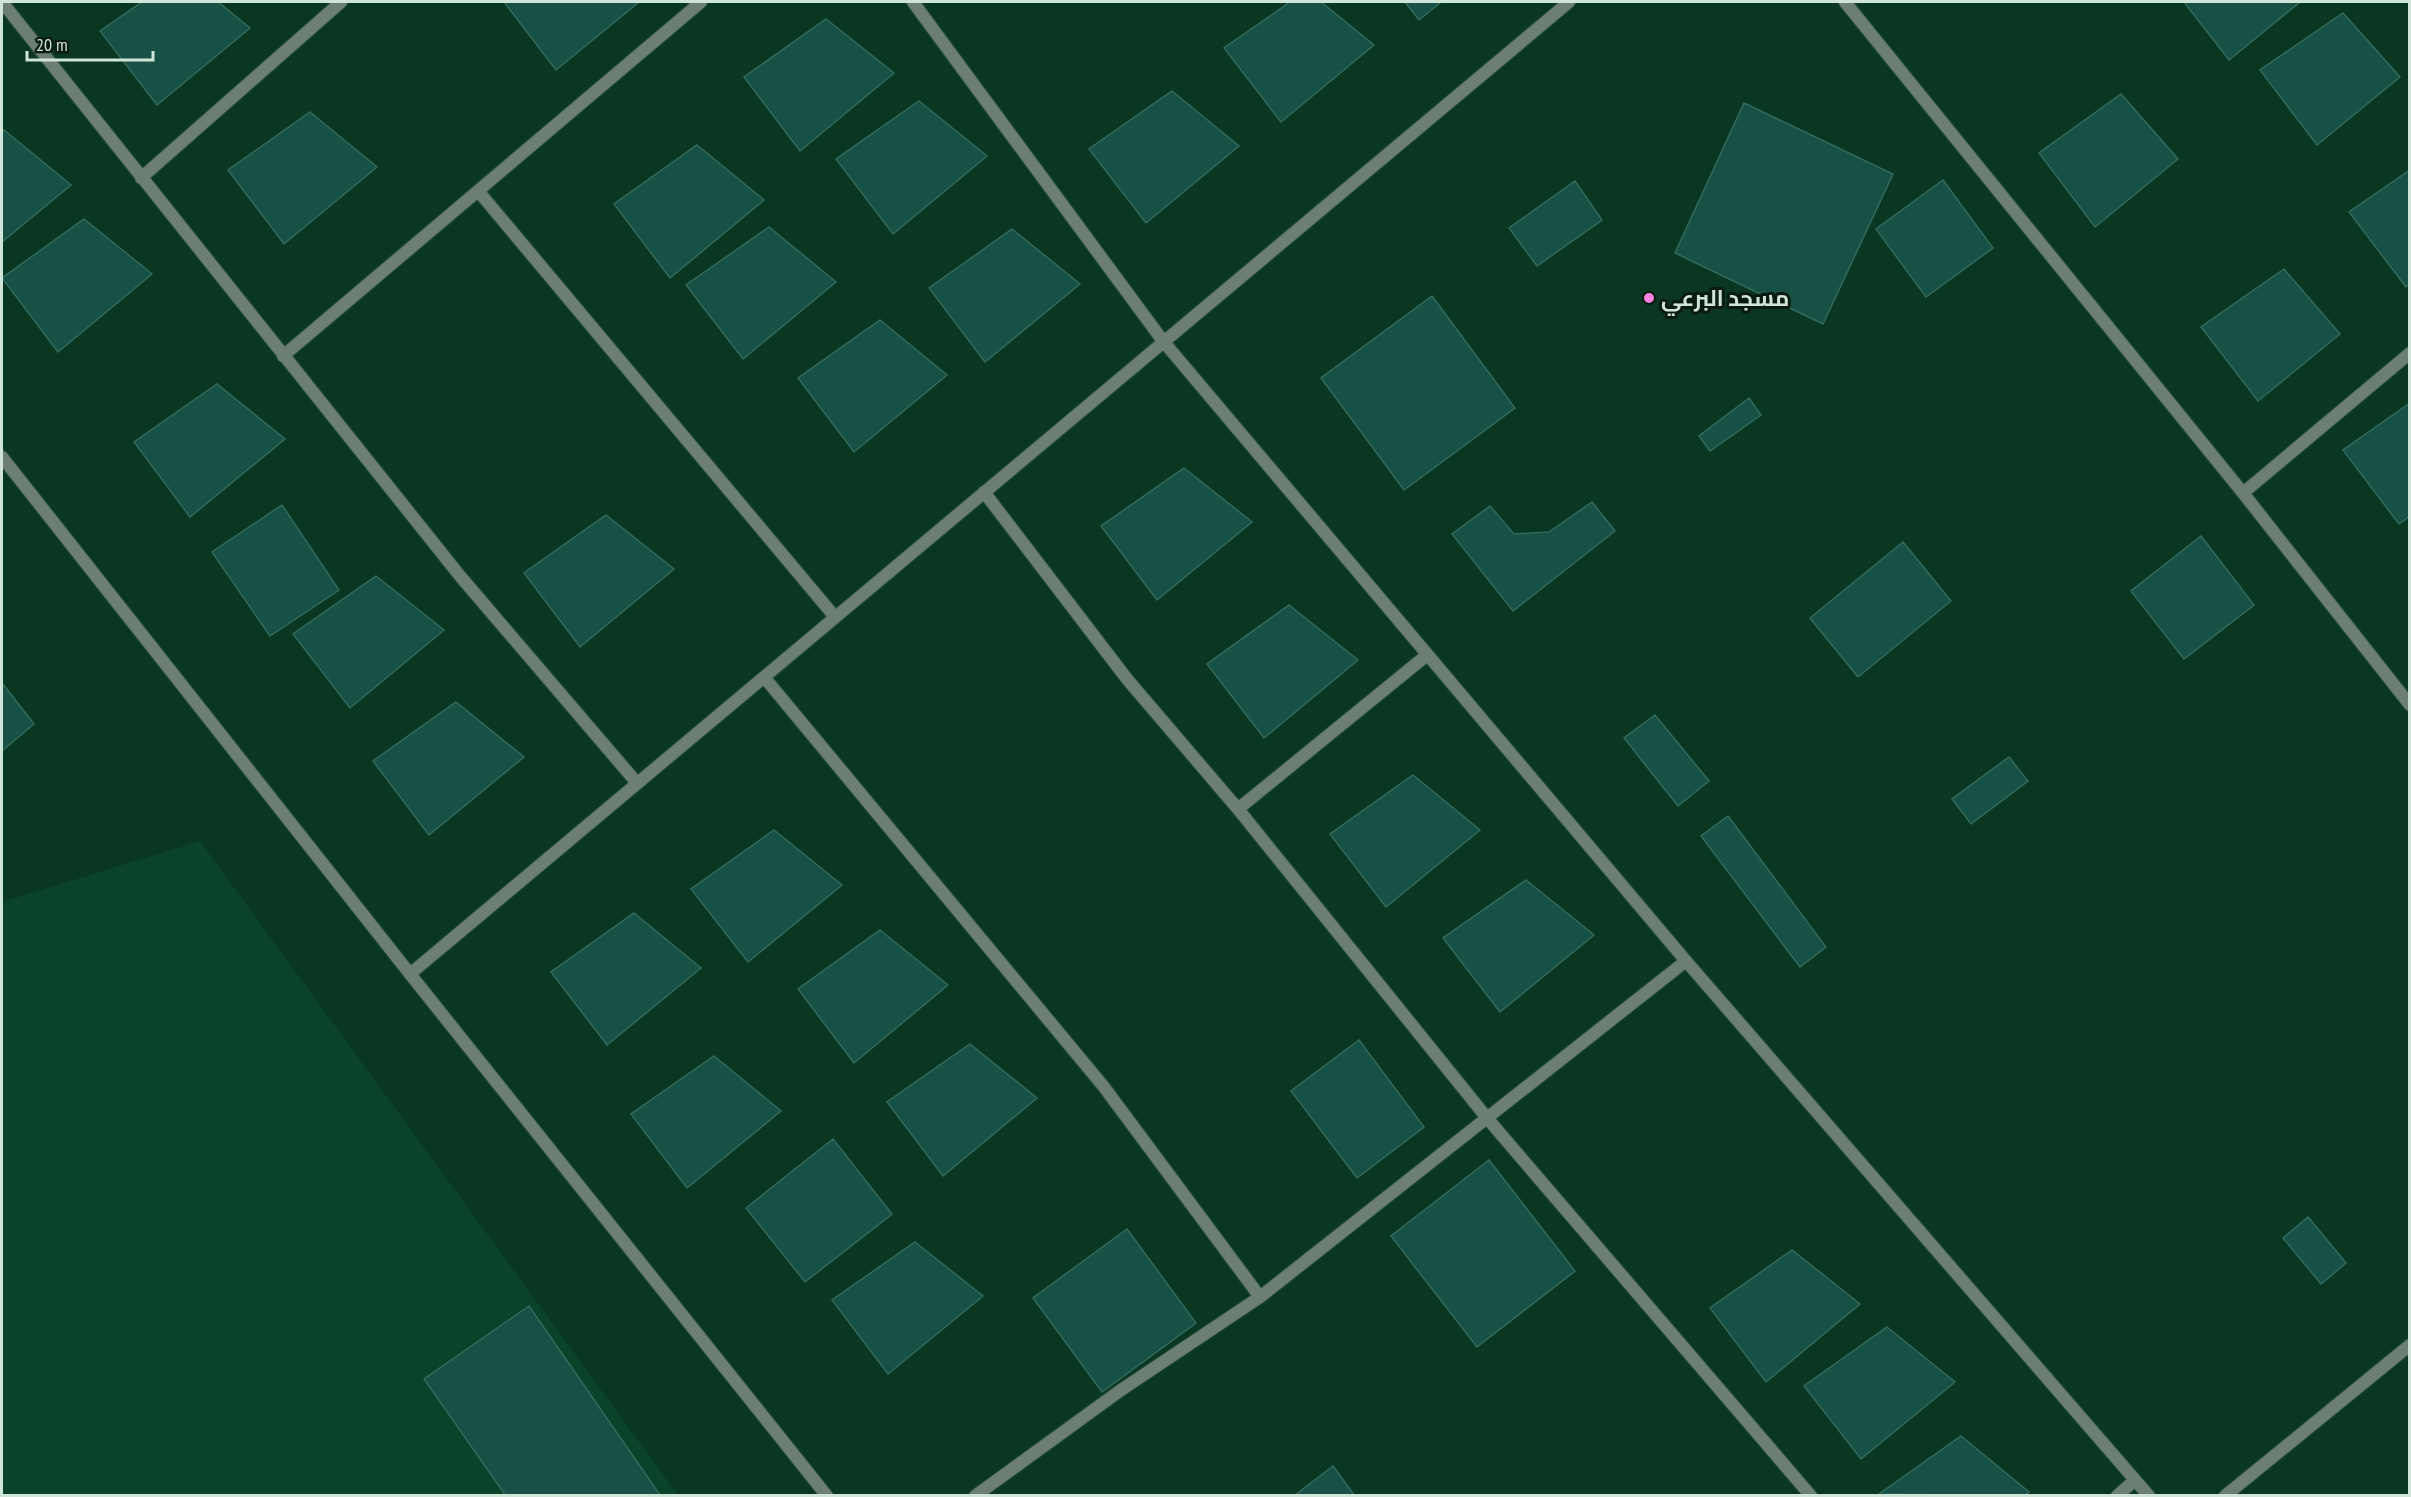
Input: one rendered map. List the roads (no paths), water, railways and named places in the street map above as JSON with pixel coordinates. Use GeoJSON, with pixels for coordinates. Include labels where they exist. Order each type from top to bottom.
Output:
{"type":"FeatureCollection","features":[{"type":"Feature","properties":{"kind":"street"},"geometry":{"type":"LineString","coordinates":[[2,2],[460,576],[637,783]]}},
{"type":"Feature","properties":{"kind":"street"},"geometry":{"type":"LineString","coordinates":[[141,178],[341,2]]}},
{"type":"Feature","properties":{"kind":"street"},"geometry":{"type":"LineString","coordinates":[[283,356],[701,2]]}},
{"type":"Feature","properties":{"kind":"street"},"geometry":{"type":"LineString","coordinates":[[913,2],[1163,341],[1686,961],[2149,1496]]}},
{"type":"Feature","properties":{"kind":"street"},"geometry":{"type":"LineString","coordinates":[[410,974],[1569,2]]}},
{"type":"Feature","properties":{"kind":"street"},"geometry":{"type":"LineString","coordinates":[[1845,2],[2243,492],[2409,705]]}},
{"type":"Feature","properties":{"kind":"street"},"geometry":{"type":"LineString","coordinates":[[479,192],[835,617]]}},
{"type":"Feature","properties":{"kind":"street"},"geometry":{"type":"LineString","coordinates":[[2243,492],[2409,353]]}},
{"type":"Feature","properties":{"kind":"street"},"geometry":{"type":"LineString","coordinates":[[2,457],[410,974],[827,1496]]}},
{"type":"Feature","properties":{"kind":"street"},"geometry":{"type":"LineString","coordinates":[[984,492],[1127,679],[1238,809],[1487,1118],[1811,1496]]}},
{"type":"Feature","properties":{"kind":"street"},"geometry":{"type":"LineString","coordinates":[[1238,809],[1428,655]]}},
{"type":"Feature","properties":{"kind":"street"},"geometry":{"type":"LineString","coordinates":[[764,677],[1104,1086],[1260,1297]]}},
{"type":"Feature","properties":{"kind":"street"},"geometry":{"type":"LineString","coordinates":[[975,1496],[1121,1390],[1260,1297],[1686,961]]}},
{"type":"Feature","properties":{"kind":"street"},"geometry":{"type":"LineString","coordinates":[[2225,1496],[2409,1345]]}},
{"type":"Feature","properties":{"kind":"street"},"geometry":{"type":"LineString","coordinates":[[2117,1496],[2135,1480]]}},
{"type":"Feature","properties":{"kind":"place","name":"مسجد البرعي"},"geometry":{"type":"Point","coordinates":[1649,298]}}]}
